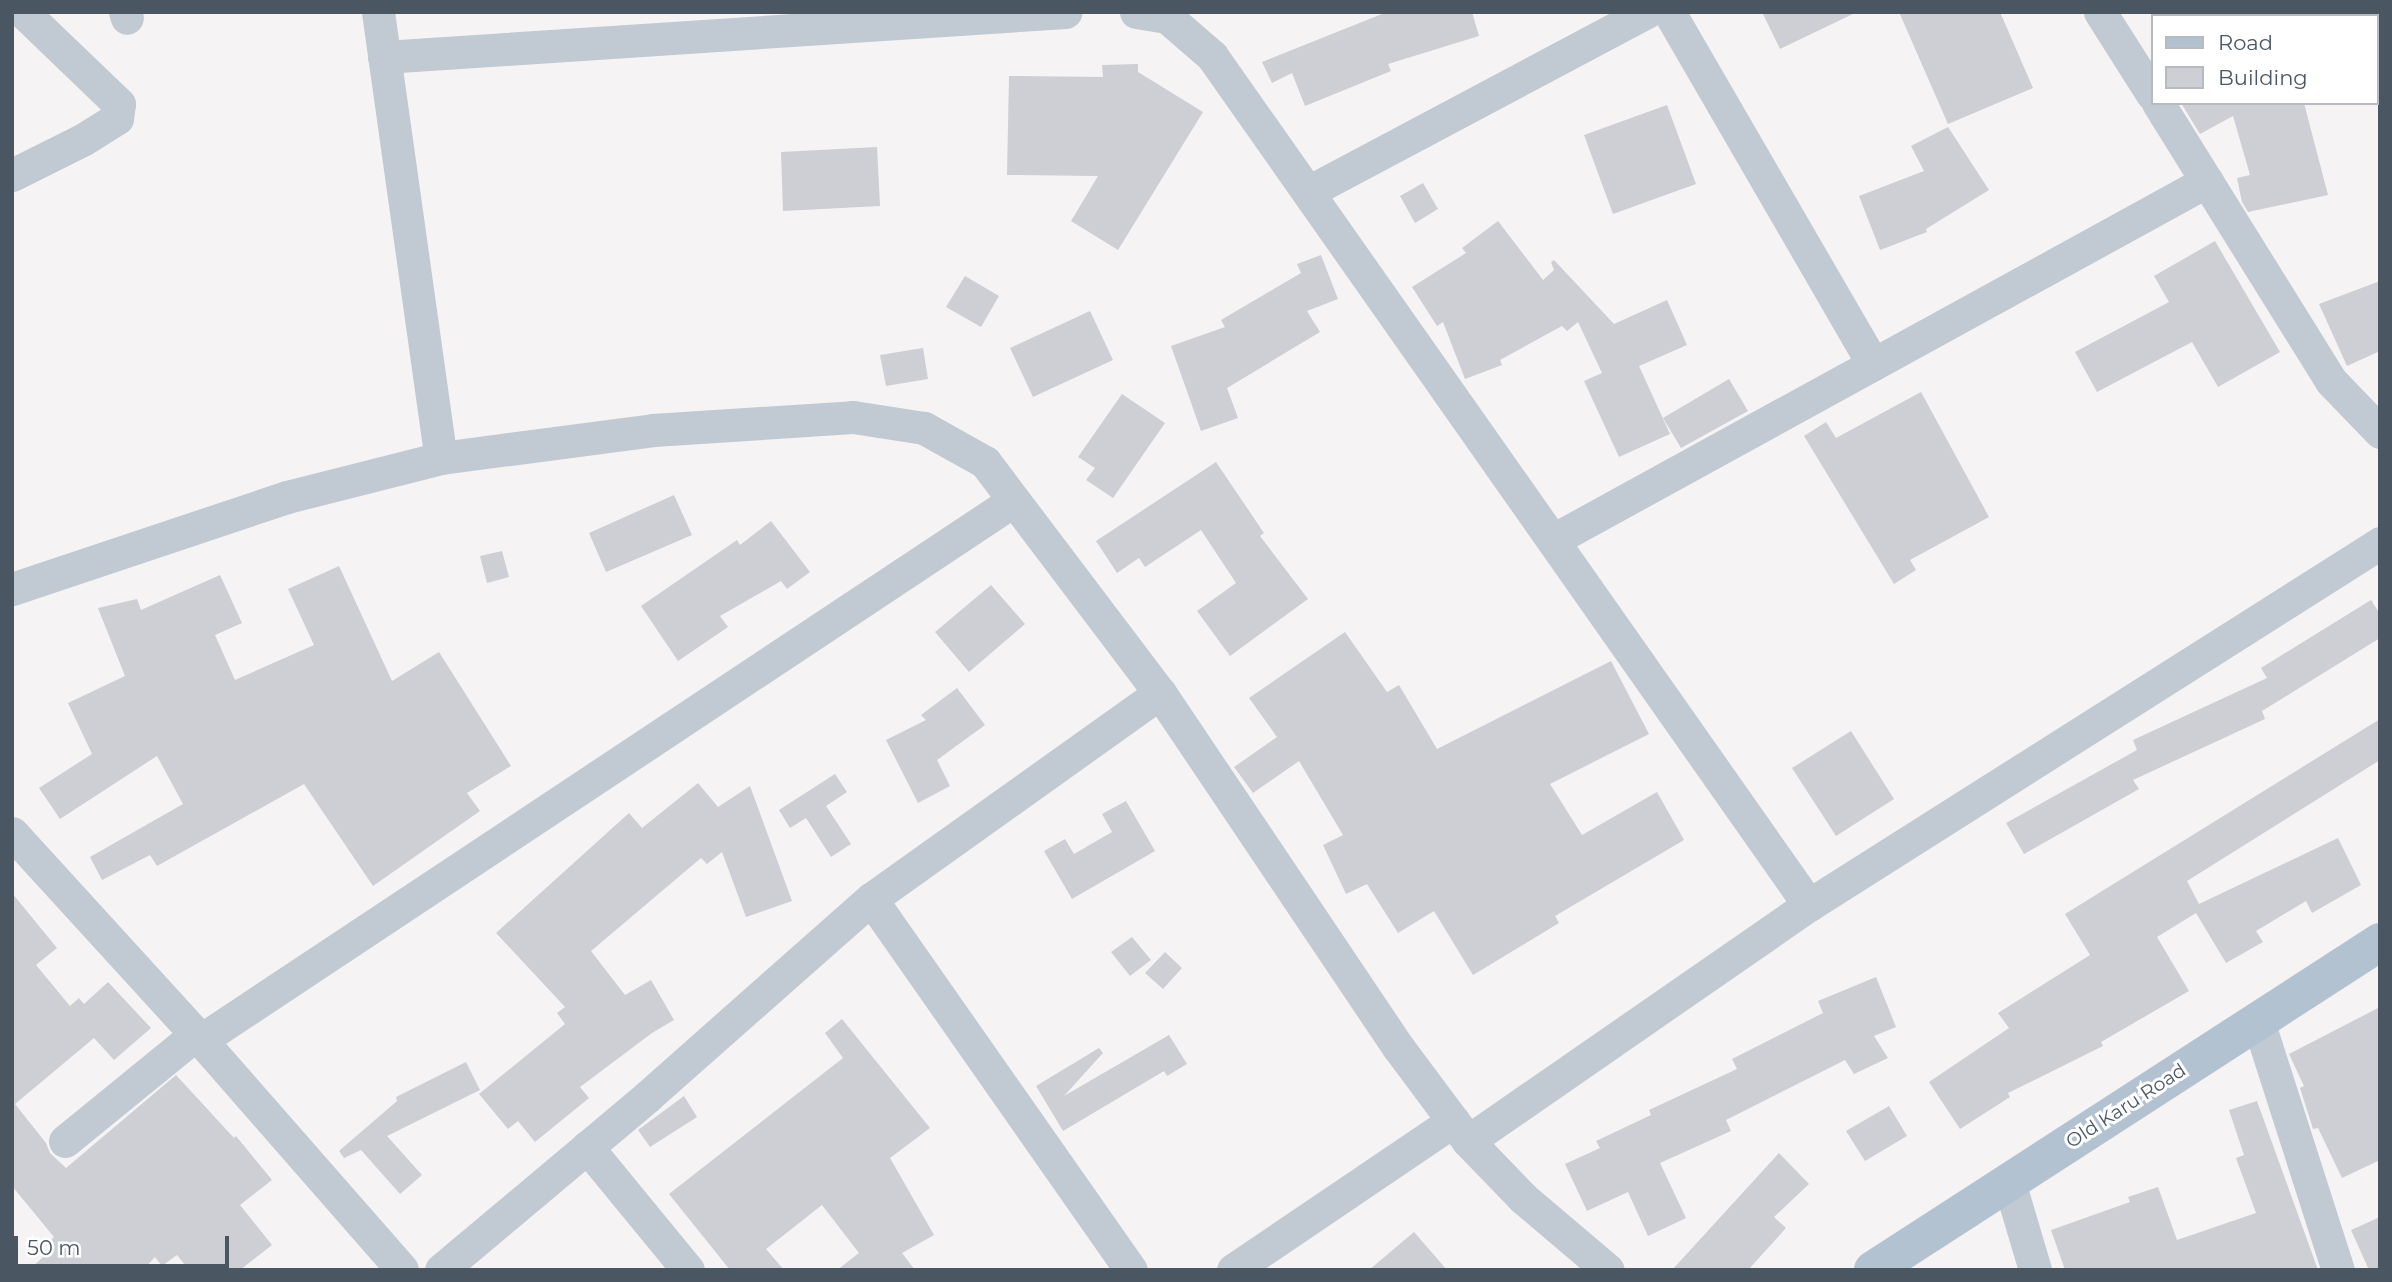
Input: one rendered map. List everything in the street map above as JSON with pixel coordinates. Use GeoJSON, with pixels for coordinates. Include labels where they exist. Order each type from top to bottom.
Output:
{"type":"FeatureCollection","features":[{"type":"Feature","properties":{"kind":"main road","name":"Old Karu Road"},"geometry":{"type":"LineString","coordinates":[[1873,1270],[2380,942]]}},
{"type":"Feature","properties":{"kind":"street"},"geometry":{"type":"LineString","coordinates":[[12,175],[117,118],[119,104],[23,12]]}},
{"type":"Feature","properties":{"kind":"street"},"geometry":{"type":"LineString","coordinates":[[378,12],[441,458]]}},
{"type":"Feature","properties":{"kind":"street"},"geometry":{"type":"LineString","coordinates":[[384,57],[1066,12]]}},
{"type":"Feature","properties":{"kind":"street"},"geometry":{"type":"LineString","coordinates":[[1136,12],[1167,17],[1212,56],[1810,905]]}},
{"type":"Feature","properties":{"kind":"street"},"geometry":{"type":"LineString","coordinates":[[1308,191],[1647,12]]}},
{"type":"Feature","properties":{"kind":"street"},"geometry":{"type":"LineString","coordinates":[[1669,12],[1873,364]]}},
{"type":"Feature","properties":{"kind":"street"},"geometry":{"type":"LineString","coordinates":[[2100,12],[2150,91]]}},
{"type":"Feature","properties":{"kind":"street"},"geometry":{"type":"LineString","coordinates":[[2159,105],[2331,381],[2380,432]]}},
{"type":"Feature","properties":{"kind":"street"},"geometry":{"type":"LineString","coordinates":[[1553,540],[2207,181]]}},
{"type":"Feature","properties":{"kind":"street"},"geometry":{"type":"LineString","coordinates":[[12,589],[287,497],[441,458],[653,430],[853,417],[924,428],[985,462],[1160,693],[1398,1047],[1460,1131],[1523,1198],[1608,1270]]}},
{"type":"Feature","properties":{"kind":"street"},"geometry":{"type":"LineString","coordinates":[[65,1141],[198,1037],[1013,501]]}},
{"type":"Feature","properties":{"kind":"street"},"geometry":{"type":"LineString","coordinates":[[1233,1270],[1460,1131],[2380,543]]}},
{"type":"Feature","properties":{"kind":"street"},"geometry":{"type":"LineString","coordinates":[[441,1270],[587,1147],[871,899],[1160,693]]}},
{"type":"Feature","properties":{"kind":"street"},"geometry":{"type":"LineString","coordinates":[[12,833],[198,1037],[402,1270]]}},
{"type":"Feature","properties":{"kind":"street"},"geometry":{"type":"LineString","coordinates":[[871,899],[1131,1270]]}},
{"type":"Feature","properties":{"kind":"street"},"geometry":{"type":"LineString","coordinates":[[2258,1021],[2338,1270]]}},
{"type":"Feature","properties":{"kind":"street"},"geometry":{"type":"LineString","coordinates":[[587,1147],[688,1270]]}},
{"type":"Feature","properties":{"kind":"street"},"geometry":{"type":"LineString","coordinates":[[2009,1182],[2035,1270]]}},
{"type":"Feature","properties":{"kind":"building"},"geometry":{"type":"Polygon","coordinates":[[[1387,12],[1472,12],[1479,36],[1388,64],[1391,71],[1305,106],[1292,73],[1272,83],[1262,62],[1387,12]]]}},
{"type":"Feature","properties":{"kind":"building"},"geometry":{"type":"Polygon","coordinates":[[[1762,12],[1857,12],[1780,49],[1762,12]]]}},
{"type":"Feature","properties":{"kind":"building"},"geometry":{"type":"Polygon","coordinates":[[[1899,12],[2000,12],[2033,88],[1948,124],[1899,12]]]}},
{"type":"Feature","properties":{"kind":"building"},"geometry":{"type":"Polygon","coordinates":[[[1138,64],[1138,72],[1203,112],[1118,250],[1071,221],[1098,176],[1007,175],[1009,76],[1103,77],[1102,65],[1138,64]]]}},
{"type":"Feature","properties":{"kind":"building"},"geometry":{"type":"Polygon","coordinates":[[[1667,105],[1696,184],[1613,214],[1584,135],[1667,105]]]}},
{"type":"Feature","properties":{"kind":"building"},"geometry":{"type":"Polygon","coordinates":[[[2182,105],[2305,105],[2328,195],[2248,212],[2242,202],[2237,178],[2250,175],[2233,116],[2200,134],[2182,105]]]}},
{"type":"Feature","properties":{"kind":"building"},"geometry":{"type":"Polygon","coordinates":[[[1948,127],[1989,190],[1926,229],[1927,232],[1880,250],[1859,196],[1924,171],[1911,146],[1948,127]]]}},
{"type":"Feature","properties":{"kind":"building"},"geometry":{"type":"Polygon","coordinates":[[[877,147],[880,206],[783,211],[781,152],[877,147]]]}},
{"type":"Feature","properties":{"kind":"building"},"geometry":{"type":"Polygon","coordinates":[[[1423,183],[1438,209],[1415,223],[1400,196],[1423,183]]]}},
{"type":"Feature","properties":{"kind":"building"},"geometry":{"type":"Polygon","coordinates":[[[1498,221],[1543,280],[1554,270],[1551,262],[1554,260],[1614,324],[1667,300],[1687,345],[1639,366],[1670,434],[1619,457],[1584,381],[1602,373],[1578,322],[1567,331],[1562,326],[1500,360],[1502,365],[1465,379],[1443,322],[1437,326],[1412,287],[1466,253],[1462,248],[1498,221]]]}},
{"type":"Feature","properties":{"kind":"building"},"geometry":{"type":"Polygon","coordinates":[[[2215,241],[2280,352],[2218,387],[2192,342],[2097,392],[2075,352],[2169,302],[2154,276],[2215,241]]]}},
{"type":"Feature","properties":{"kind":"building"},"geometry":{"type":"Polygon","coordinates":[[[1321,255],[1338,299],[1307,311],[1320,332],[1227,388],[1238,418],[1201,431],[1171,346],[1225,327],[1221,320],[1301,273],[1297,264],[1321,255]]]}},
{"type":"Feature","properties":{"kind":"building"},"geometry":{"type":"Polygon","coordinates":[[[965,276],[999,296],[981,327],[946,307],[965,276]]]}},
{"type":"Feature","properties":{"kind":"building"},"geometry":{"type":"Polygon","coordinates":[[[2380,281],[2380,351],[2347,366],[2319,304],[2380,281]]]}},
{"type":"Feature","properties":{"kind":"building"},"geometry":{"type":"Polygon","coordinates":[[[1090,311],[1113,360],[1033,397],[1010,348],[1090,311]]]}},
{"type":"Feature","properties":{"kind":"building"},"geometry":{"type":"Polygon","coordinates":[[[923,348],[928,379],[886,386],[880,355],[923,348]]]}},
{"type":"Feature","properties":{"kind":"building"},"geometry":{"type":"Polygon","coordinates":[[[1729,379],[1748,411],[1681,448],[1663,418],[1729,379]]]}},
{"type":"Feature","properties":{"kind":"building"},"geometry":{"type":"Polygon","coordinates":[[[1921,392],[1989,517],[1910,560],[1916,570],[1894,584],[1804,436],[1826,422],[1836,438],[1921,392]]]}},
{"type":"Feature","properties":{"kind":"building"},"geometry":{"type":"Polygon","coordinates":[[[1122,394],[1165,423],[1113,498],[1086,480],[1095,468],[1078,457],[1122,394]]]}},
{"type":"Feature","properties":{"kind":"building"},"geometry":{"type":"Polygon","coordinates":[[[1216,462],[1264,533],[1260,536],[1308,599],[1230,656],[1197,611],[1236,583],[1201,530],[1145,567],[1139,558],[1117,573],[1096,541],[1216,462]]]}},
{"type":"Feature","properties":{"kind":"building"},"geometry":{"type":"Polygon","coordinates":[[[674,495],[692,535],[606,572],[589,533],[674,495]]]}},
{"type":"Feature","properties":{"kind":"building"},"geometry":{"type":"Polygon","coordinates":[[[771,521],[810,572],[787,589],[781,581],[720,616],[728,627],[678,661],[641,606],[737,540],[740,545],[771,521]]]}},
{"type":"Feature","properties":{"kind":"building"},"geometry":{"type":"Polygon","coordinates":[[[502,551],[509,577],[487,583],[480,556],[502,551]]]}},
{"type":"Feature","properties":{"kind":"building"},"geometry":{"type":"Polygon","coordinates":[[[339,566],[392,681],[439,652],[511,766],[467,793],[480,811],[373,886],[304,784],[157,866],[150,855],[102,880],[90,857],[183,804],[157,756],[60,819],[39,788],[92,754],[68,703],[125,676],[98,608],[137,599],[141,610],[220,575],[242,623],[215,635],[235,680],[314,645],[288,589],[339,566]]]}},
{"type":"Feature","properties":{"kind":"building"},"geometry":{"type":"Polygon","coordinates":[[[991,585],[1025,624],[969,672],[935,632],[991,585]]]}},
{"type":"Feature","properties":{"kind":"building"},"geometry":{"type":"Polygon","coordinates":[[[2371,600],[2380,614],[2380,638],[2262,711],[2265,719],[2133,780],[2139,789],[2024,854],[2006,823],[2137,750],[2133,740],[2267,678],[2261,668],[2371,600]]]}},
{"type":"Feature","properties":{"kind":"building"},"geometry":{"type":"Polygon","coordinates":[[[1345,632],[1387,692],[1399,685],[1437,749],[1611,661],[1649,734],[1550,784],[1582,835],[1657,792],[1684,840],[1555,916],[1559,923],[1473,975],[1434,911],[1398,933],[1367,884],[1346,894],[1323,845],[1343,835],[1299,761],[1253,793],[1234,767],[1277,737],[1249,698],[1345,632]]]}},
{"type":"Feature","properties":{"kind":"building"},"geometry":{"type":"Polygon","coordinates":[[[957,688],[985,725],[937,760],[950,786],[918,803],[886,740],[926,720],[921,715],[957,688]]]}},
{"type":"Feature","properties":{"kind":"building"},"geometry":{"type":"Polygon","coordinates":[[[2380,719],[2380,760],[2187,881],[2199,904],[2338,838],[2361,885],[2312,913],[2306,901],[2256,931],[2263,942],[2226,963],[2196,913],[2157,937],[2189,991],[2101,1042],[2103,1046],[2008,1093],[2010,1097],[1960,1129],[1929,1082],[2009,1028],[1998,1013],[2090,955],[2065,914],[2380,719]]]}},
{"type":"Feature","properties":{"kind":"building"},"geometry":{"type":"Polygon","coordinates":[[[1851,731],[1894,799],[1836,836],[1792,768],[1851,731]]]}},
{"type":"Feature","properties":{"kind":"building"},"geometry":{"type":"Polygon","coordinates":[[[835,774],[847,792],[826,806],[851,844],[831,857],[806,818],[790,828],[779,810],[835,774]]]}},
{"type":"Feature","properties":{"kind":"building"},"geometry":{"type":"Polygon","coordinates":[[[698,783],[718,807],[750,786],[792,901],[746,917],[722,852],[707,864],[701,858],[591,951],[625,995],[651,980],[674,1020],[652,1033],[580,1087],[589,1098],[535,1142],[518,1121],[508,1129],[479,1094],[565,1024],[557,1013],[565,1007],[496,933],[629,813],[642,828],[698,783]]]}},
{"type":"Feature","properties":{"kind":"building"},"geometry":{"type":"Polygon","coordinates":[[[1126,801],[1155,851],[1072,899],[1044,851],[1065,839],[1074,854],[1112,832],[1102,814],[1126,801]]]}},
{"type":"Feature","properties":{"kind":"building"},"geometry":{"type":"Polygon","coordinates":[[[12,893],[57,948],[36,965],[70,1006],[79,998],[84,1004],[108,982],[151,1028],[114,1060],[94,1038],[15,1104],[46,1143],[50,1153],[66,1168],[176,1075],[234,1138],[236,1136],[272,1180],[240,1205],[272,1245],[240,1270],[189,1270],[177,1255],[162,1266],[155,1257],[143,1270],[29,1270],[54,1247],[49,1242],[54,1237],[12,1186],[12,893]]]}},
{"type":"Feature","properties":{"kind":"building"},"geometry":{"type":"Polygon","coordinates":[[[1132,937],[1151,960],[1130,976],[1111,952],[1132,937]]]}},
{"type":"Feature","properties":{"kind":"building"},"geometry":{"type":"Polygon","coordinates":[[[1165,952],[1182,968],[1163,989],[1145,973],[1165,952]]]}},
{"type":"Feature","properties":{"kind":"building"},"geometry":{"type":"Polygon","coordinates":[[[1876,977],[1896,1027],[1874,1036],[1888,1058],[1854,1074],[1845,1060],[1726,1120],[1731,1131],[1660,1163],[1686,1218],[1648,1236],[1628,1192],[1587,1211],[1565,1164],[1600,1148],[1596,1141],[1651,1115],[1649,1110],[1737,1069],[1732,1059],[1823,1013],[1818,1001],[1876,977]]]}},
{"type":"Feature","properties":{"kind":"building"},"geometry":{"type":"Polygon","coordinates":[[[2380,1007],[2380,1160],[2342,1178],[2318,1128],[2313,1129],[2300,1088],[2304,1086],[2289,1054],[2380,1007]]]}},
{"type":"Feature","properties":{"kind":"building"},"geometry":{"type":"Polygon","coordinates":[[[842,1019],[930,1128],[890,1158],[934,1235],[902,1253],[915,1270],[837,1270],[859,1253],[822,1205],[766,1249],[784,1270],[730,1270],[669,1194],[843,1058],[825,1033],[842,1019]]]}},
{"type":"Feature","properties":{"kind":"building"},"geometry":{"type":"Polygon","coordinates":[[[1169,1035],[1187,1064],[1167,1076],[1164,1071],[1063,1131],[1036,1086],[1099,1048],[1103,1053],[1064,1096],[1169,1035]]]}},
{"type":"Feature","properties":{"kind":"building"},"geometry":{"type":"Polygon","coordinates":[[[466,1062],[480,1090],[387,1136],[422,1175],[400,1194],[361,1150],[344,1158],[339,1151],[397,1101],[396,1097],[466,1062]]]}},
{"type":"Feature","properties":{"kind":"building"},"geometry":{"type":"Polygon","coordinates":[[[684,1096],[697,1117],[650,1147],[638,1130],[684,1096]]]}},
{"type":"Feature","properties":{"kind":"building"},"geometry":{"type":"Polygon","coordinates":[[[2257,1101],[2318,1270],[2065,1270],[2051,1230],[2130,1202],[2128,1197],[2158,1187],[2177,1240],[2256,1213],[2236,1158],[2244,1155],[2229,1110],[2257,1101]]]}},
{"type":"Feature","properties":{"kind":"building"},"geometry":{"type":"Polygon","coordinates":[[[1889,1106],[1907,1136],[1865,1161],[1846,1131],[1889,1106]]]}},
{"type":"Feature","properties":{"kind":"building"},"geometry":{"type":"Polygon","coordinates":[[[1779,1153],[1809,1184],[1774,1217],[1786,1228],[1748,1270],[1672,1270],[1779,1153]]]}},
{"type":"Feature","properties":{"kind":"building"},"geometry":{"type":"Polygon","coordinates":[[[2380,1217],[2380,1270],[2369,1270],[2351,1230],[2380,1217]]]}},
{"type":"Feature","properties":{"kind":"building"},"geometry":{"type":"Polygon","coordinates":[[[1414,1232],[1447,1270],[1369,1270],[1414,1232]]]}}]}
